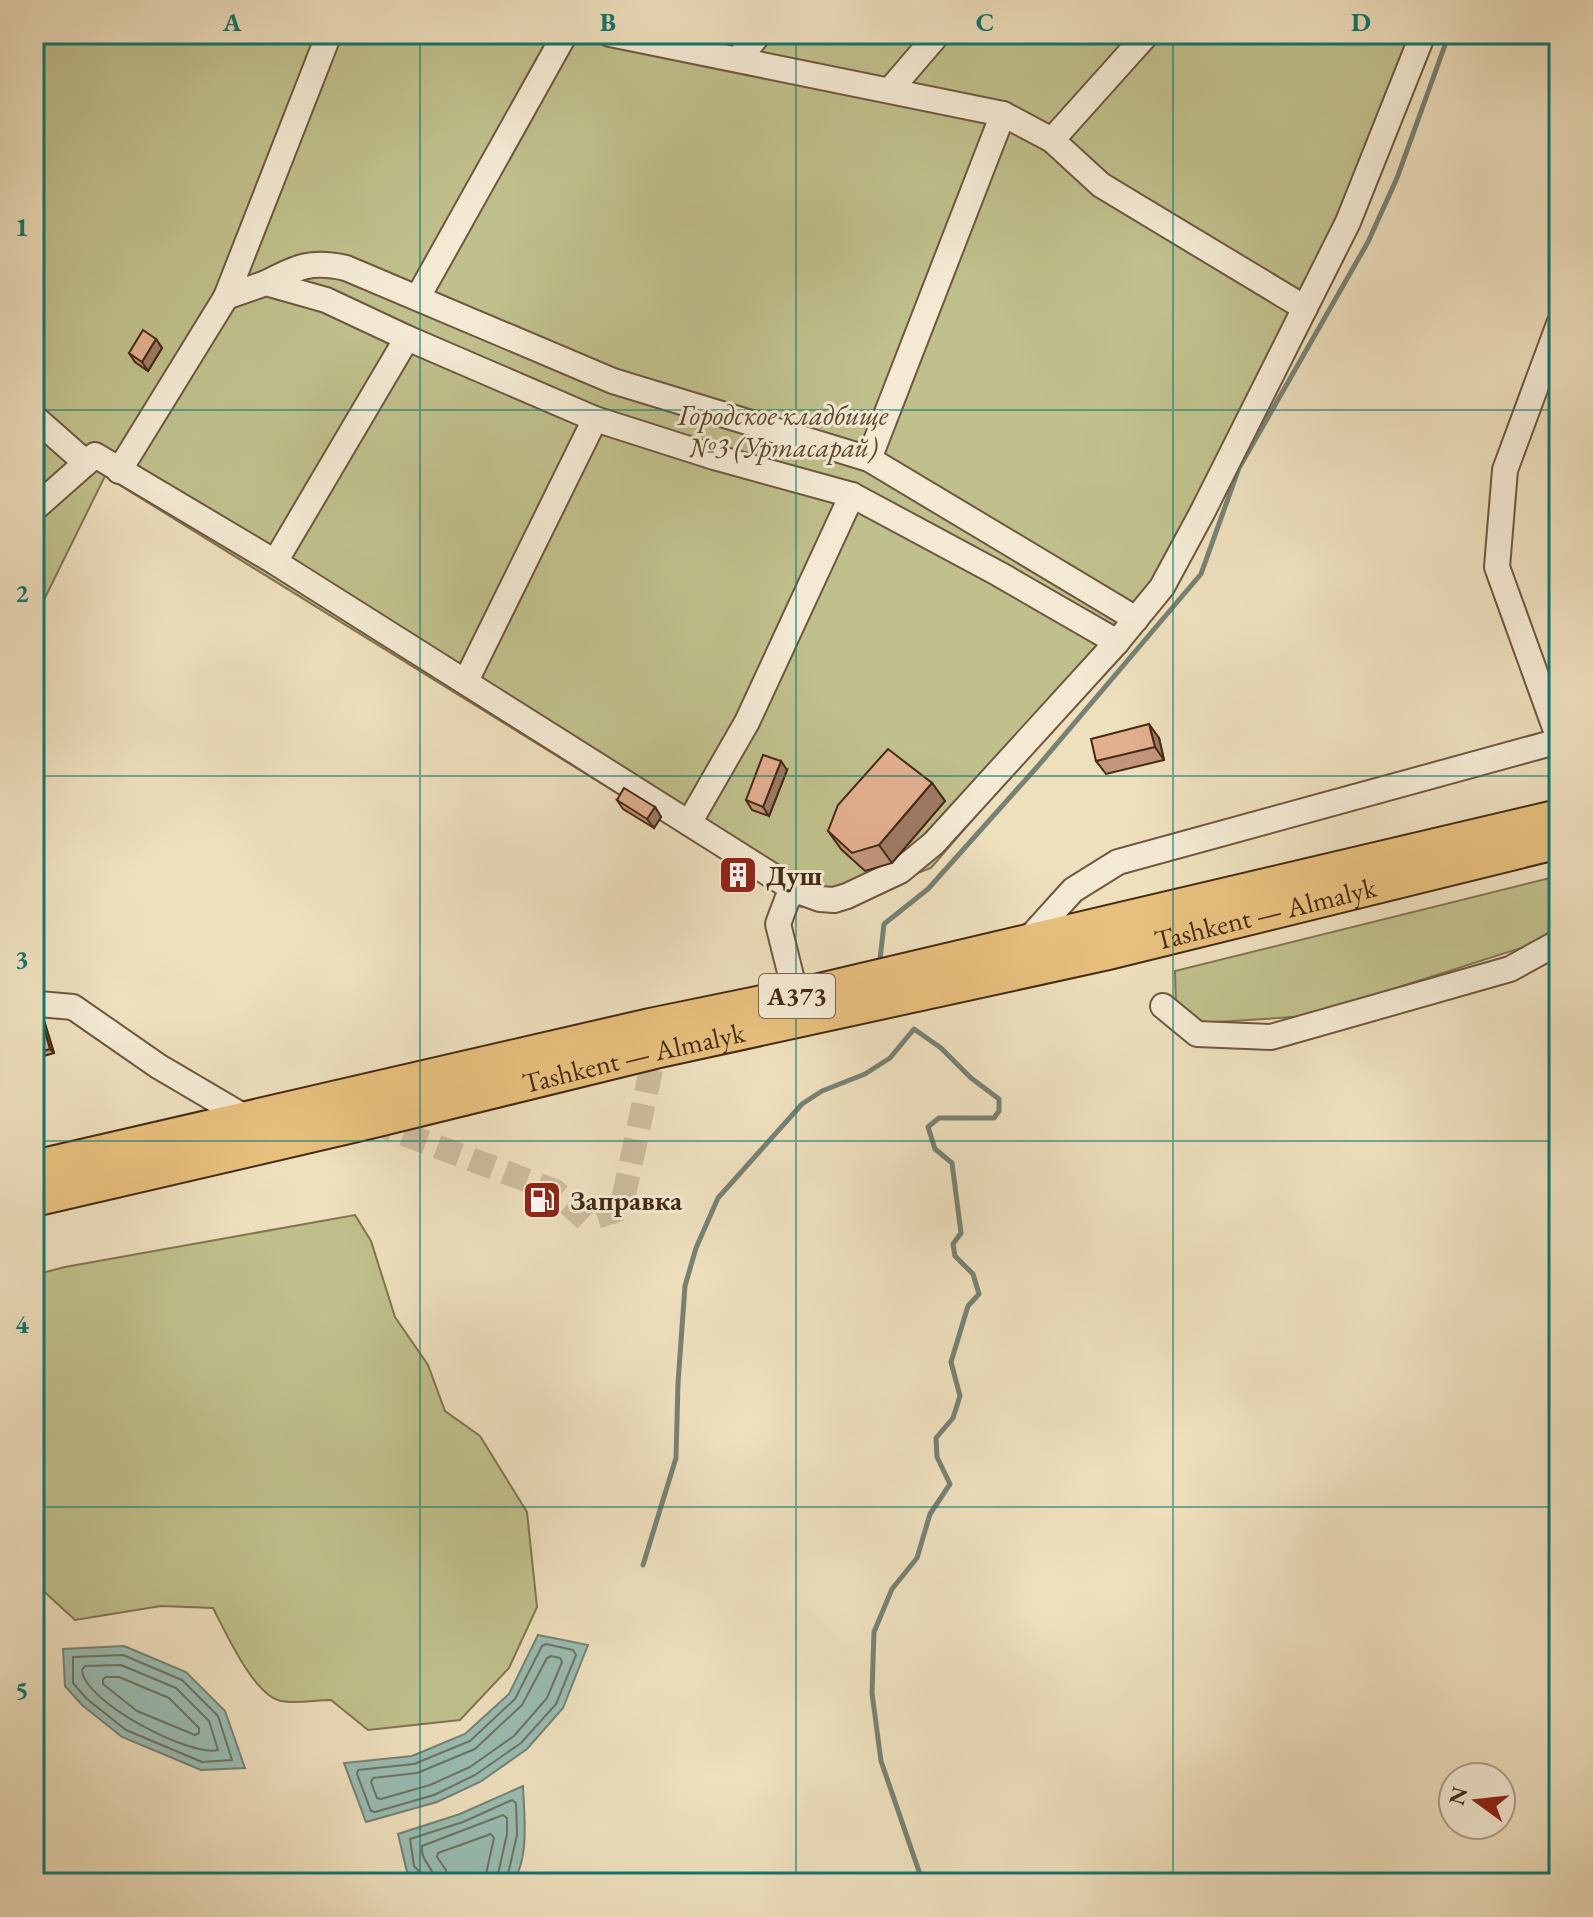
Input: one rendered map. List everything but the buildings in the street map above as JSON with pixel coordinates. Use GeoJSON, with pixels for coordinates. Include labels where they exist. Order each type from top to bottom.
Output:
{"type":"FeatureCollection","features":[{"type":"Feature","properties":{"kind":"highway","name":"Tashkent — Almalyk"},"geometry":{"type":"LineString","coordinates":[[34,1168],[650,1026],[796,996],[1559,817]]}},
{"type":"Feature","properties":{"kind":"highway","name":"Tashkent — Almalyk"},"geometry":{"type":"LineString","coordinates":[[34,1199],[655,1051],[1104,953],[1559,841]]}},
{"type":"Feature","properties":{"kind":"street"},"geometry":{"type":"LineString","coordinates":[[119,471],[226,297],[249,246],[329,34]]}},
{"type":"Feature","properties":{"kind":"street"},"geometry":{"type":"LineString","coordinates":[[418,297],[565,34]]}},
{"type":"Feature","properties":{"kind":"street"},"geometry":{"type":"LineString","coordinates":[[610,34],[1003,114],[1052,140],[1101,185],[1305,308]]}},
{"type":"Feature","properties":{"kind":"street"},"geometry":{"type":"LineString","coordinates":[[738,59],[759,34]]}},
{"type":"Feature","properties":{"kind":"street"},"geometry":{"type":"LineString","coordinates":[[890,90],[938,34]]}},
{"type":"Feature","properties":{"kind":"street"},"geometry":{"type":"LineString","coordinates":[[1052,140],[1147,34]]}},
{"type":"Feature","properties":{"kind":"street"},"geometry":{"type":"LineString","coordinates":[[34,509],[95,455],[275,562],[795,890],[820,899],[834,900],[900,871],[934,843],[1117,642],[1162,587],[1348,222],[1423,34]]}},
{"type":"Feature","properties":{"kind":"street"},"geometry":{"type":"LineString","coordinates":[[869,459],[1003,114]]}},
{"type":"Feature","properties":{"kind":"street"},"geometry":{"type":"LineString","coordinates":[[226,297],[266,283],[304,264],[327,263],[346,268],[613,381],[869,459],[1136,619]]}},
{"type":"Feature","properties":{"kind":"street"},"geometry":{"type":"LineString","coordinates":[[266,283],[326,300],[595,419],[714,457],[852,495],[1117,642]]}},
{"type":"Feature","properties":{"kind":"street"},"geometry":{"type":"LineString","coordinates":[[1024,943],[1073,890],[1118,862],[1559,740],[1497,567],[1505,470],[1559,324]]}},
{"type":"Feature","properties":{"kind":"street"},"geometry":{"type":"LineString","coordinates":[[275,562],[407,338]]}},
{"type":"Feature","properties":{"kind":"street"},"geometry":{"type":"LineString","coordinates":[[34,417],[86,463]]}},
{"type":"Feature","properties":{"kind":"street"},"geometry":{"type":"LineString","coordinates":[[466,681],[595,419]]}},
{"type":"Feature","properties":{"kind":"street"},"geometry":{"type":"LineString","coordinates":[[689,823],[747,722],[852,495]]}},
{"type":"Feature","properties":{"kind":"street"},"geometry":{"type":"LineString","coordinates":[[795,890],[787,900],[778,924],[796,996]]}},
{"type":"Feature","properties":{"kind":"street"},"geometry":{"type":"LineString","coordinates":[[1163,1006],[1197,1034],[1271,1037],[1510,969],[1559,942]]}},
{"type":"Feature","properties":{"kind":"street"},"geometry":{"type":"LineString","coordinates":[[39,1004],[73,1007],[158,1066],[248,1119]]}},
{"type":"Feature","properties":{"kind":"green space","name":"Городское кладбище №3 (Уртасарай)"},"geometry":{"type":"Polygon","coordinates":[[[34,34],[1436,34],[1361,218],[1160,602],[931,868],[853,898],[801,907],[105,476],[34,620],[34,34]]]}},
{"type":"Feature","properties":{"kind":"green space"},"geometry":{"type":"Polygon","coordinates":[[[1558,876],[1559,923],[1536,943],[1309,1016],[1201,1023],[1176,1006],[1175,971],[1558,876]]]}},
{"type":"Feature","properties":{"kind":"green space"},"geometry":{"type":"Polygon","coordinates":[[[355,1215],[371,1241],[395,1317],[428,1365],[445,1411],[480,1436],[527,1512],[537,1607],[509,1668],[460,1720],[368,1730],[331,1700],[287,1702],[271,1697],[241,1661],[213,1608],[161,1606],[75,1620],[38,1586],[34,1586],[34,1275],[355,1215]]]}},
{"type":"Feature","properties":{"kind":"water"},"geometry":{"type":"Polygon","coordinates":[[[538,1635],[588,1645],[563,1708],[527,1749],[480,1782],[437,1802],[366,1822],[344,1763],[412,1756],[465,1734],[509,1694],[538,1635]]]}},
{"type":"Feature","properties":{"kind":"water"},"geometry":{"type":"Polygon","coordinates":[[[124,1646],[186,1672],[225,1711],[245,1768],[201,1770],[122,1737],[82,1705],[65,1686],[63,1649],[124,1646]]]}},
{"type":"Feature","properties":{"kind":"water"},"geometry":{"type":"Polygon","coordinates":[[[523,1786],[524,1849],[512,1883],[421,1883],[407,1872],[398,1834],[460,1814],[523,1786]]]}},
{"type":"Feature","properties":{"kind":"waterway"},"geometry":{"type":"LineString","coordinates":[[880,959],[884,924],[928,889],[1038,766],[1201,574],[1239,468],[1368,242],[1397,178],[1449,34]]}},
{"type":"Feature","properties":{"kind":"waterway"},"geometry":{"type":"LineString","coordinates":[[643,1565],[676,1458],[685,1286],[696,1248],[718,1198],[802,1104],[822,1091],[865,1074],[890,1058],[914,1029],[941,1048],[971,1078],[999,1099],[999,1111],[994,1118],[939,1118],[928,1127],[935,1149],[952,1163],[961,1233],[953,1244],[955,1256],[973,1274],[979,1294],[968,1306],[951,1362],[960,1396],[953,1418],[936,1438],[937,1457],[950,1484],[930,1514],[917,1558],[892,1589],[874,1632],[872,1693],[881,1761],[923,1883]]}},
{"type":"Feature","properties":{"kind":"tunnel"},"geometry":{"type":"LineString","coordinates":[[370,1121],[555,1191],[586,1220],[621,1209],[655,1051]]}},
{"type":"Feature","properties":{"kind":"place","name":"Душ"},"geometry":{"type":"Point","coordinates":[738,875]}},
{"type":"Feature","properties":{"kind":"place","name":"Заправка"},"geometry":{"type":"Point","coordinates":[542,1200]}}]}
